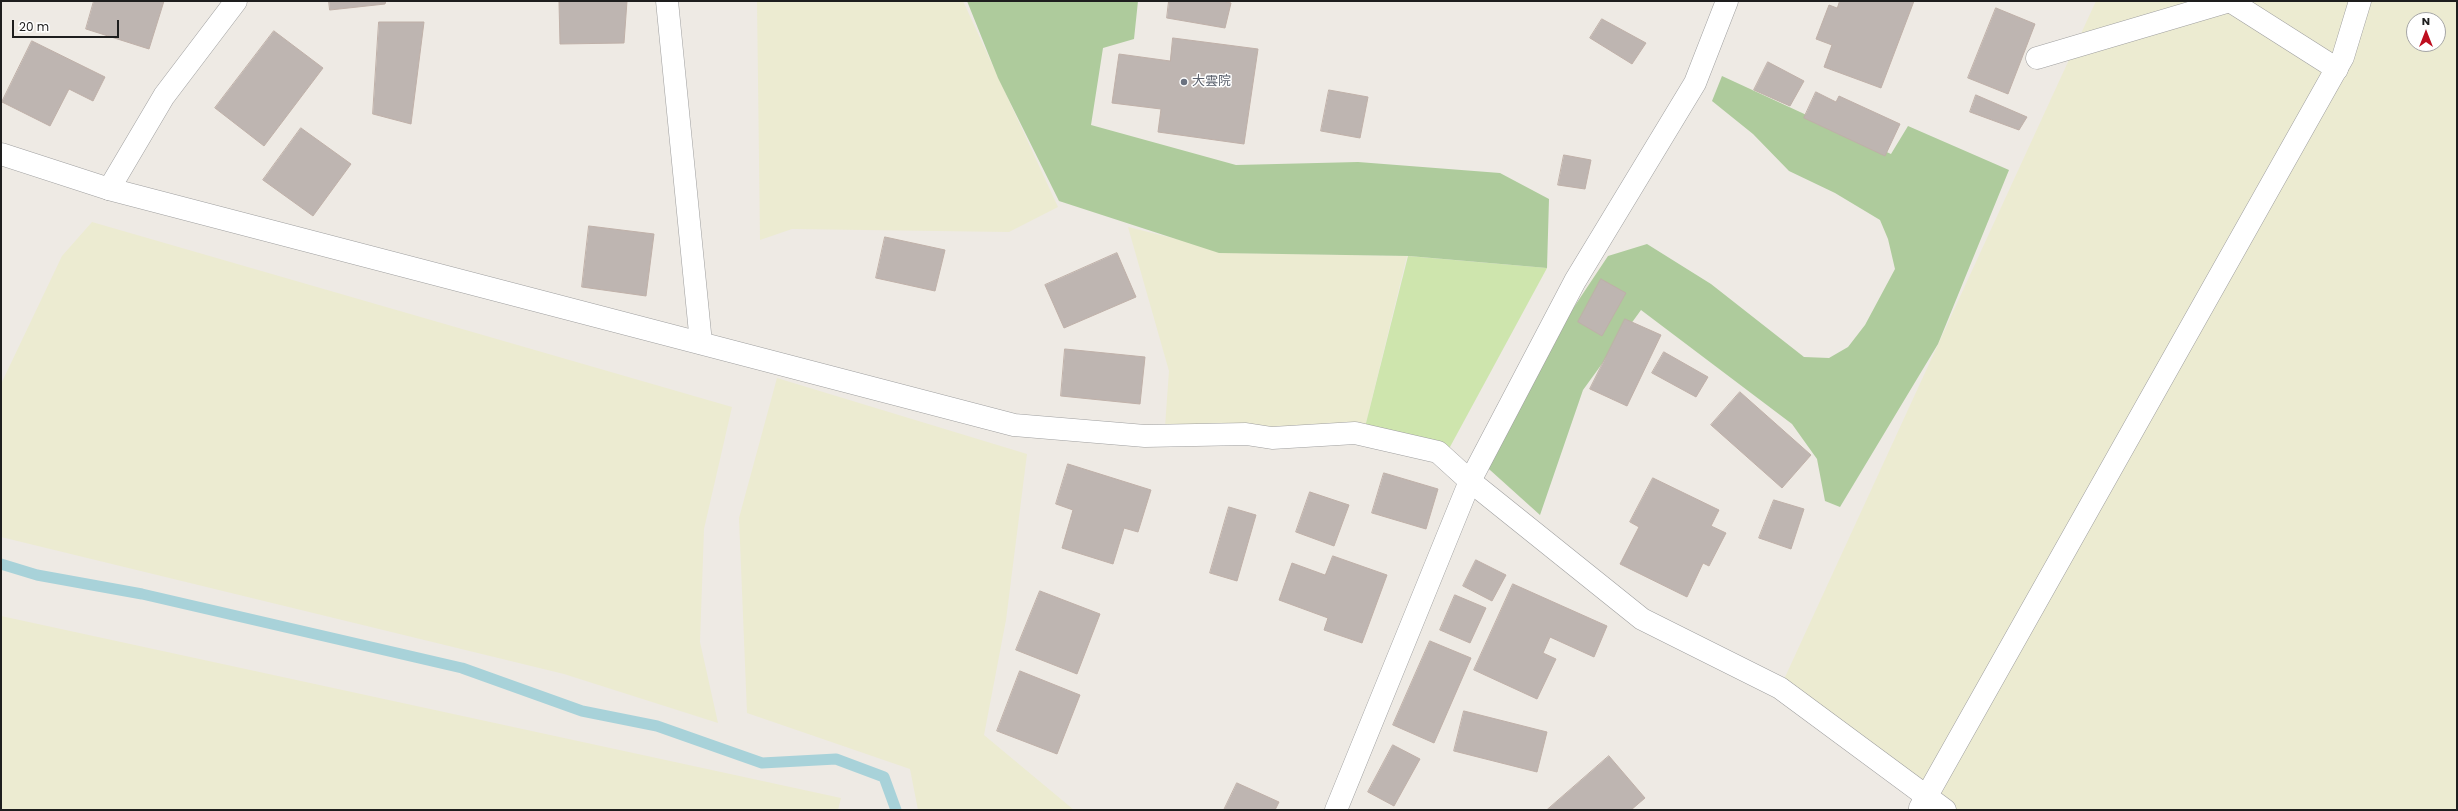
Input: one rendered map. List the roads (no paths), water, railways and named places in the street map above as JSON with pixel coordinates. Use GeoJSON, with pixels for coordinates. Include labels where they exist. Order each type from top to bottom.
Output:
{"type":"FeatureCollection","features":[{"type":"Feature","properties":{"kind":"street"},"geometry":{"type":"LineString","coordinates":[[109,189],[164,96],[236,1]]}},
{"type":"Feature","properties":{"kind":"street"},"geometry":{"type":"LineString","coordinates":[[667,1],[701,343]]}},
{"type":"Feature","properties":{"kind":"street"},"geometry":{"type":"LineString","coordinates":[[1336,810],[1384,686],[1470,481],[1575,281],[1695,83],[1727,1]]}},
{"type":"Feature","properties":{"kind":"street"},"geometry":{"type":"LineString","coordinates":[[2037,58],[2230,1],[2337,68]]}},
{"type":"Feature","properties":{"kind":"street"},"geometry":{"type":"LineString","coordinates":[[1923,803],[2343,57],[2360,1]]}},
{"type":"Feature","properties":{"kind":"street"},"geometry":{"type":"LineString","coordinates":[[1,154],[109,189],[1014,425],[1145,436],[1246,434],[1272,438],[1355,433],[1438,452],[1470,481],[1642,619],[1780,688],[1923,803],[1945,810]]}},
{"type":"Feature","properties":{"kind":"waterway"},"geometry":{"type":"LineString","coordinates":[[1,564],[37,575],[142,594],[462,668],[582,711],[657,726],[762,763],[836,759],[884,777],[896,810]]}},
{"type":"Feature","properties":{"kind":"place","name":"大雲院"},"geometry":{"type":"Point","coordinates":[1184,82]}}]}
